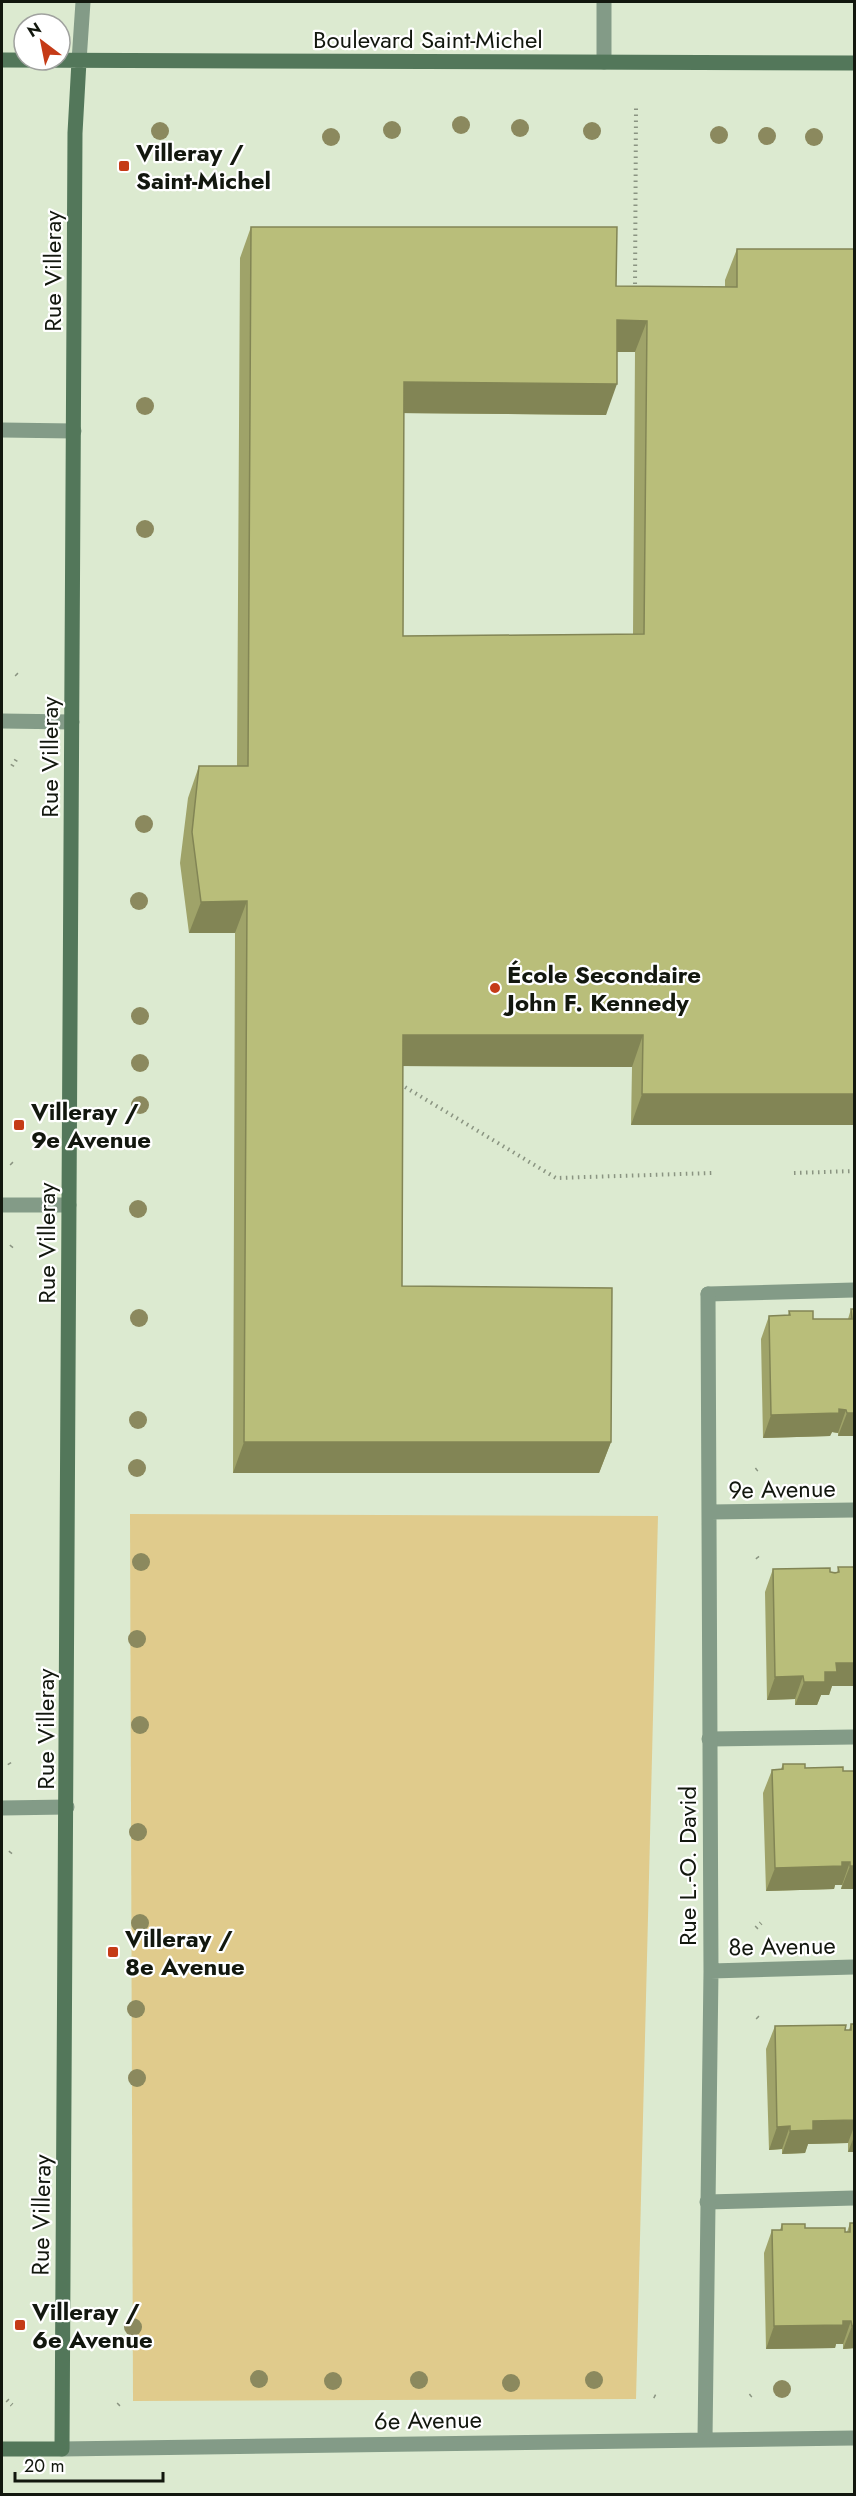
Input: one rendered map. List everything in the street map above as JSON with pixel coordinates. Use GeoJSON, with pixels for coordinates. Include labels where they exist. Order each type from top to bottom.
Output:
{"type":"FeatureCollection","features":[{"type":"Feature","properties":{"kind":"street","name":"Rue Villeray"},"geometry":{"type":"LineString","coordinates":[[62,2449],[75,133],[83,2]]}},
{"type":"Feature","properties":{"kind":"street"},"geometry":{"type":"LineString","coordinates":[[604,2],[604,62]]}},
{"type":"Feature","properties":{"kind":"street","name":"Boulevard Saint-Michel"},"geometry":{"type":"LineString","coordinates":[[2,60],[855,63]]}},
{"type":"Feature","properties":{"kind":"street"},"geometry":{"type":"LineString","coordinates":[[2,430],[74,432]]}},
{"type":"Feature","properties":{"kind":"street"},"geometry":{"type":"LineString","coordinates":[[2,721],[72,722]]}},
{"type":"Feature","properties":{"kind":"street"},"geometry":{"type":"LineString","coordinates":[[2,1205],[69,1205]]}},
{"type":"Feature","properties":{"kind":"street","name":"Rue L.-O. David"},"geometry":{"type":"LineString","coordinates":[[705,2439],[711,1971],[708,1294],[855,1290]]}},
{"type":"Feature","properties":{"kind":"street","name":"9e Avenue"},"geometry":{"type":"LineString","coordinates":[[710,1512],[855,1509]]}},
{"type":"Feature","properties":{"kind":"street"},"geometry":{"type":"LineString","coordinates":[[709,1739],[855,1737]]}},
{"type":"Feature","properties":{"kind":"street"},"geometry":{"type":"LineString","coordinates":[[2,1808],[67,1807]]}},
{"type":"Feature","properties":{"kind":"street","name":"8e Avenue"},"geometry":{"type":"LineString","coordinates":[[711,1971],[855,1967]]}},
{"type":"Feature","properties":{"kind":"street"},"geometry":{"type":"LineString","coordinates":[[707,2202],[855,2198]]}},
{"type":"Feature","properties":{"kind":"street","name":"6e Avenue"},"geometry":{"type":"LineString","coordinates":[[2,2449],[855,2438]]}},
{"type":"Feature","properties":{"kind":"path"},"geometry":{"type":"LineString","coordinates":[[635,295],[636,108]]}},
{"type":"Feature","properties":{"kind":"path"},"geometry":{"type":"LineString","coordinates":[[12,766],[18,757]]}},
{"type":"Feature","properties":{"kind":"path"},"geometry":{"type":"LineString","coordinates":[[391,1079],[556,1178],[712,1173]]}},
{"type":"Feature","properties":{"kind":"path"},"geometry":{"type":"LineString","coordinates":[[794,1173],[855,1171]]}},
{"type":"Feature","properties":{"kind":"path"},"geometry":{"type":"LineString","coordinates":[[756,1928],[761,1923]]}},
{"type":"Feature","properties":{"kind":"path"},"geometry":{"type":"LineString","coordinates":[[757,2017],[761,2021]]}},
{"type":"Feature","properties":{"kind":"path"},"geometry":{"type":"LineString","coordinates":[[7,2400],[12,2405]]}},
{"type":"Feature","properties":{"kind":"path"},"geometry":{"type":"LineString","coordinates":[[118,2405],[122,2401]]}},
{"type":"Feature","properties":{"kind":"shaded area"},"geometry":{"type":"Polygon","coordinates":[[[130,1514],[658,1516],[636,2399],[133,2401],[130,1514]]]}},
{"type":"Feature","properties":{"kind":"building"},"geometry":{"type":"Polygon","coordinates":[[[251,227],[617,227],[616,286],[737,287],[737,249],[855,249],[855,1094],[642,1094],[643,1035],[403,1035],[402,1286],[612,1288],[611,1442],[244,1442],[247,901],[201,902],[192,832],[199,766],[248,766],[251,227]],[[617,320],[617,384],[404,382],[403,636],[644,634],[647,321],[617,320]]]}},
{"type":"Feature","properties":{"kind":"building"},"geometry":{"type":"Polygon","coordinates":[[[851,1309],[855,1309],[855,1413],[847,1413],[846,1410],[839,1409],[839,1413],[771,1415],[769,1316],[790,1315],[789,1311],[813,1311],[813,1319],[852,1319],[851,1309]]]}},
{"type":"Feature","properties":{"kind":"building"},"geometry":{"type":"Polygon","coordinates":[[[838,1567],[855,1567],[855,1663],[836,1663],[837,1672],[825,1672],[825,1682],[804,1682],[803,1676],[775,1677],[773,1569],[830,1568],[830,1572],[835,1573],[839,1572],[838,1567]]]}},
{"type":"Feature","properties":{"kind":"building"},"geometry":{"type":"Polygon","coordinates":[[[783,1764],[805,1764],[805,1768],[843,1767],[843,1771],[855,1771],[855,1866],[850,1866],[850,1862],[842,1862],[842,1866],[775,1868],[772,1770],[783,1769],[783,1764]]]}},
{"type":"Feature","properties":{"kind":"building"},"geometry":{"type":"Polygon","coordinates":[[[851,2024],[855,2024],[855,2120],[813,2121],[813,2130],[790,2131],[790,2126],[777,2127],[775,2026],[846,2025],[845,2030],[851,2030],[851,2024]]]}},
{"type":"Feature","properties":{"kind":"building"},"geometry":{"type":"Polygon","coordinates":[[[850,2223],[855,2223],[855,2325],[852,2326],[851,2321],[843,2321],[843,2325],[774,2326],[772,2230],[782,2230],[782,2224],[805,2224],[805,2228],[845,2228],[845,2232],[850,2232],[850,2223]]]}},
{"type":"Feature","properties":{"kind":"place","name":"Villeray / Saint-Michel"},"geometry":{"type":"Point","coordinates":[124,166]}},
{"type":"Feature","properties":{"kind":"place","name":"École Secondaire John F. Kennedy"},"geometry":{"type":"Point","coordinates":[495,988]}},
{"type":"Feature","properties":{"kind":"place","name":"Villeray / 9e Avenue"},"geometry":{"type":"Point","coordinates":[19,1125]}},
{"type":"Feature","properties":{"kind":"place","name":"Villeray / 8e Avenue"},"geometry":{"type":"Point","coordinates":[113,1952]}},
{"type":"Feature","properties":{"kind":"place","name":"Villeray / 6e Avenue"},"geometry":{"type":"Point","coordinates":[20,2325]}}]}
